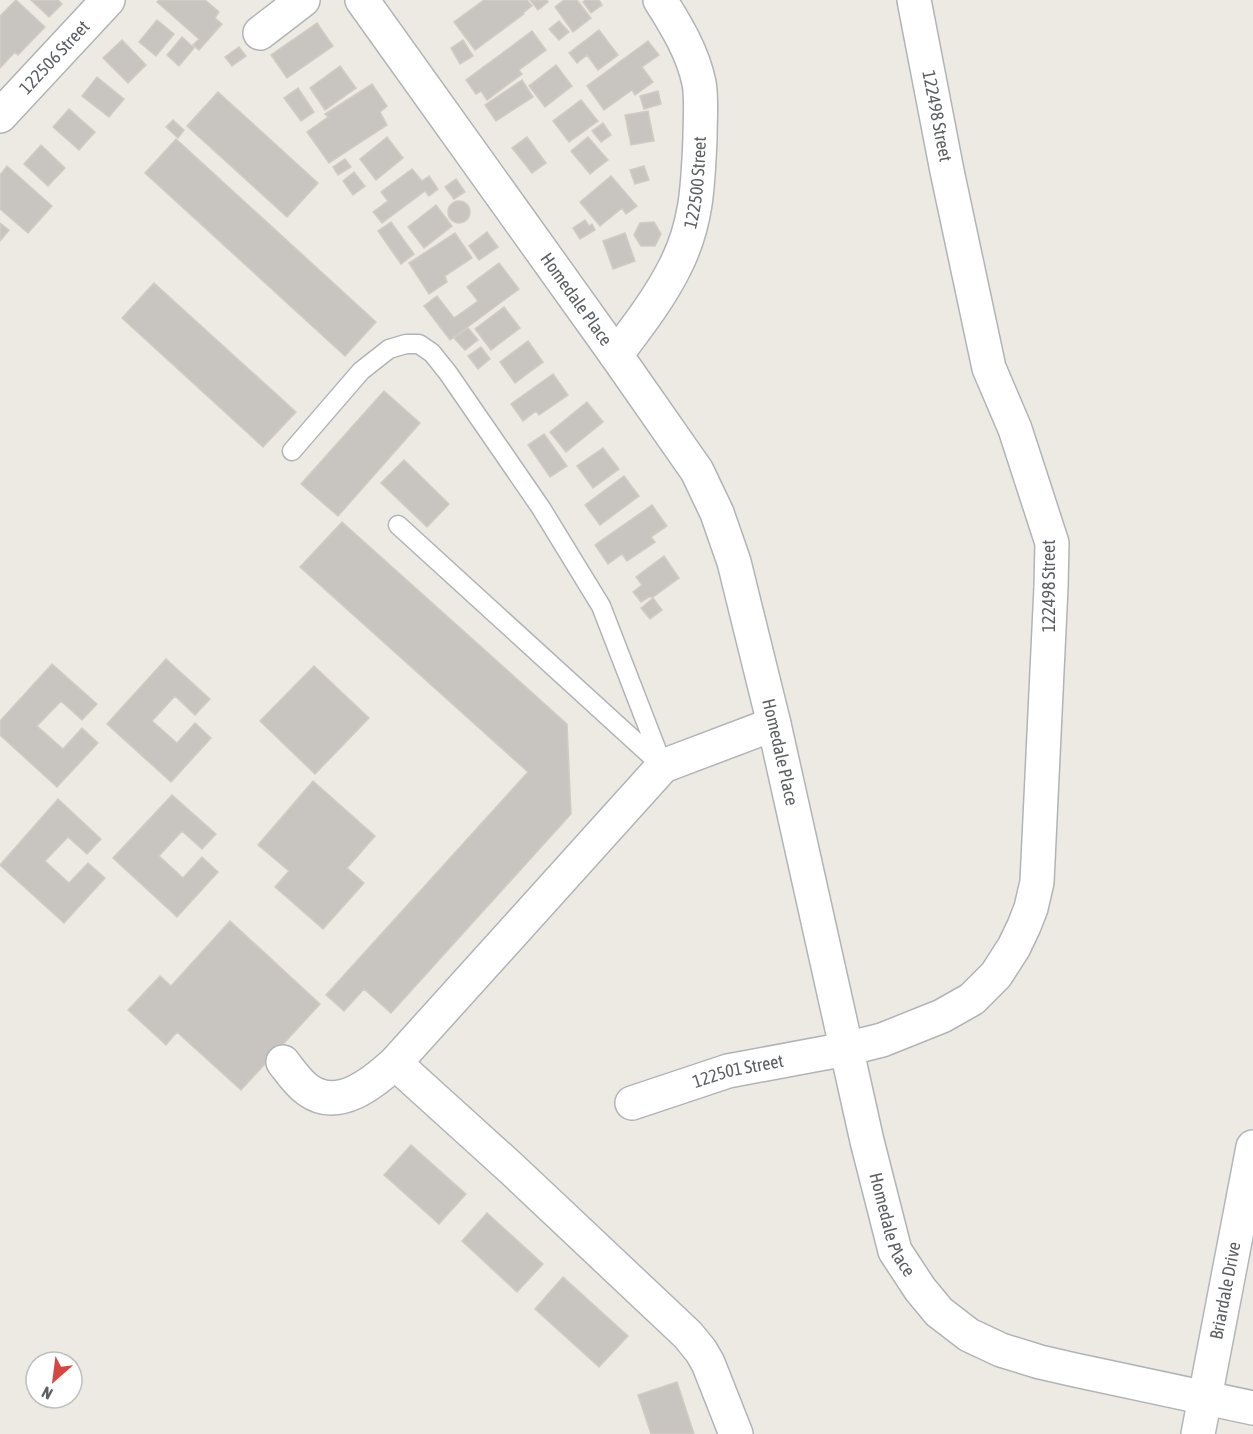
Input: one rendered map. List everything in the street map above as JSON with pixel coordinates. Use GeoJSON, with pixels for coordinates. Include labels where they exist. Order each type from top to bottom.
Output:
{"type":"FeatureCollection","features":[{"type":"Feature","properties":{"kind":"street","name":"122506 Street"},"geometry":{"type":"LineString","coordinates":[[0,116],[108,0]]}},
{"type":"Feature","properties":{"kind":"street"},"geometry":{"type":"LineString","coordinates":[[260,33],[303,0]]}},
{"type":"Feature","properties":{"kind":"street","name":"Homedale Place"},"geometry":{"type":"LineString","coordinates":[[362,0],[697,471],[717,513],[735,562],[774,724],[867,1141],[895,1251],[920,1289],[939,1312],[969,1335],[1001,1350],[1040,1362],[1253,1408]]}},
{"type":"Feature","properties":{"kind":"street","name":"122500 Street"},"geometry":{"type":"LineString","coordinates":[[616,355],[651,309],[675,267],[690,232],[697,195],[699,84],[689,52],[660,0]]}},
{"type":"Feature","properties":{"kind":"street","name":"122498 Street"},"geometry":{"type":"LineString","coordinates":[[846,1049],[911,1030],[972,999],[996,975],[1014,947],[1031,908],[1037,882],[1052,543],[1015,429],[989,368],[947,171],[914,0]]}},
{"type":"Feature","properties":{"kind":"street"},"geometry":{"type":"LineString","coordinates":[[283,1062],[307,1089],[321,1098],[337,1098],[358,1091],[379,1078],[663,766],[774,724]]}},
{"type":"Feature","properties":{"kind":"street","name":"122501 Street"},"geometry":{"type":"LineString","coordinates":[[632,1103],[728,1071],[846,1049]]}},
{"type":"Feature","properties":{"kind":"street"},"geometry":{"type":"LineString","coordinates":[[395,1063],[512,1169],[688,1335],[708,1363],[736,1434]]}},
{"type":"Feature","properties":{"kind":"street","name":"Briardale Drive"},"geometry":{"type":"LineString","coordinates":[[1198,1434],[1253,1147]]}},
{"type":"Feature","properties":{"kind":"lane"},"geometry":{"type":"LineString","coordinates":[[292,451],[361,371],[389,349],[406,344],[419,344],[432,353],[541,508],[602,606],[663,766]]}},
{"type":"Feature","properties":{"kind":"lane"},"geometry":{"type":"LineString","coordinates":[[398,525],[663,766]]}},
{"type":"Feature","properties":{"kind":"building"},"geometry":{"type":"Polygon","coordinates":[[[16,0],[45,27],[18,55],[15,52],[0,68],[0,16],[16,0]]]}},
{"type":"Feature","properties":{"kind":"building"},"geometry":{"type":"Polygon","coordinates":[[[31,0],[58,0],[62,4],[49,17],[31,0]]]}},
{"type":"Feature","properties":{"kind":"building"},"geometry":{"type":"Polygon","coordinates":[[[159,0],[205,0],[219,12],[215,18],[222,24],[199,50],[193,45],[199,39],[157,2],[159,0]]]}},
{"type":"Feature","properties":{"kind":"building"},"geometry":{"type":"Polygon","coordinates":[[[484,0],[527,0],[532,6],[475,50],[454,22],[484,0]]]}},
{"type":"Feature","properties":{"kind":"building"},"geometry":{"type":"Polygon","coordinates":[[[530,0],[547,0],[548,2],[538,10],[530,0]]]}},
{"type":"Feature","properties":{"kind":"building"},"geometry":{"type":"Polygon","coordinates":[[[564,0],[577,0],[591,18],[573,32],[555,7],[564,0]]]}},
{"type":"Feature","properties":{"kind":"building"},"geometry":{"type":"Polygon","coordinates":[[[599,0],[602,5],[591,13],[583,2],[599,0]]]}},
{"type":"Feature","properties":{"kind":"building"},"geometry":{"type":"Polygon","coordinates":[[[157,20],[174,34],[156,56],[139,42],[157,20]]]}},
{"type":"Feature","properties":{"kind":"building"},"geometry":{"type":"Polygon","coordinates":[[[559,21],[569,32],[559,40],[549,29],[559,21]]]}},
{"type":"Feature","properties":{"kind":"building"},"geometry":{"type":"Polygon","coordinates":[[[317,23],[333,46],[287,78],[271,55],[317,23]]]}},
{"type":"Feature","properties":{"kind":"building"},"geometry":{"type":"Polygon","coordinates":[[[599,30],[618,55],[598,70],[587,55],[577,63],[569,53],[599,30]]]}},
{"type":"Feature","properties":{"kind":"building"},"geometry":{"type":"Polygon","coordinates":[[[532,31],[546,50],[519,70],[522,74],[487,100],[481,91],[476,94],[466,80],[532,31]]]}},
{"type":"Feature","properties":{"kind":"building"},"geometry":{"type":"Polygon","coordinates":[[[182,37],[194,48],[179,66],[167,55],[182,37]]]}},
{"type":"Feature","properties":{"kind":"building"},"geometry":{"type":"Polygon","coordinates":[[[122,40],[146,65],[128,83],[103,58],[122,40]]]}},
{"type":"Feature","properties":{"kind":"building"},"geometry":{"type":"Polygon","coordinates":[[[463,40],[473,56],[460,64],[451,48],[463,40]]]}},
{"type":"Feature","properties":{"kind":"building"},"geometry":{"type":"Polygon","coordinates":[[[648,41],[659,55],[642,67],[653,82],[635,95],[632,90],[604,110],[587,86],[648,41]]]}},
{"type":"Feature","properties":{"kind":"building"},"geometry":{"type":"Polygon","coordinates":[[[239,47],[246,56],[232,66],[225,57],[239,47]]]}},
{"type":"Feature","properties":{"kind":"building"},"geometry":{"type":"Polygon","coordinates":[[[556,65],[572,86],[545,107],[529,86],[556,65]]]}},
{"type":"Feature","properties":{"kind":"building"},"geometry":{"type":"Polygon","coordinates":[[[340,66],[356,88],[325,110],[310,88],[340,66]]]}},
{"type":"Feature","properties":{"kind":"building"},"geometry":{"type":"Polygon","coordinates":[[[97,77],[124,99],[109,117],[82,96],[97,77]]]}},
{"type":"Feature","properties":{"kind":"building"},"geometry":{"type":"Polygon","coordinates":[[[522,80],[533,97],[496,121],[485,105],[522,80]]]}},
{"type":"Feature","properties":{"kind":"building"},"geometry":{"type":"Polygon","coordinates":[[[372,84],[387,106],[380,112],[387,125],[329,163],[307,132],[328,117],[325,114],[372,84]]]}},
{"type":"Feature","properties":{"kind":"building"},"geometry":{"type":"Polygon","coordinates":[[[298,88],[314,112],[301,121],[284,98],[298,88]]]}},
{"type":"Feature","properties":{"kind":"building"},"geometry":{"type":"Polygon","coordinates":[[[658,91],[661,104],[644,109],[640,96],[658,91]]]}},
{"type":"Feature","properties":{"kind":"building"},"geometry":{"type":"Polygon","coordinates":[[[218,92],[318,183],[287,217],[187,126],[218,92]]]}},
{"type":"Feature","properties":{"kind":"building"},"geometry":{"type":"Polygon","coordinates":[[[581,100],[598,121],[569,142],[553,121],[581,100]]]}},
{"type":"Feature","properties":{"kind":"building"},"geometry":{"type":"Polygon","coordinates":[[[69,109],[95,132],[79,150],[53,127],[69,109]]]}},
{"type":"Feature","properties":{"kind":"building"},"geometry":{"type":"Polygon","coordinates":[[[648,111],[654,141],[631,145],[625,115],[648,111]]]}},
{"type":"Feature","properties":{"kind":"building"},"geometry":{"type":"Polygon","coordinates":[[[173,120],[184,130],[178,138],[166,127],[173,120]]]}},
{"type":"Feature","properties":{"kind":"building"},"geometry":{"type":"Polygon","coordinates":[[[603,123],[611,135],[601,142],[592,131],[603,123]]]}},
{"type":"Feature","properties":{"kind":"building"},"geometry":{"type":"Polygon","coordinates":[[[387,137],[403,158],[376,180],[360,159],[387,137]]]}},
{"type":"Feature","properties":{"kind":"building"},"geometry":{"type":"Polygon","coordinates":[[[527,137],[546,163],[532,173],[512,148],[527,137]]]}},
{"type":"Feature","properties":{"kind":"building"},"geometry":{"type":"Polygon","coordinates":[[[588,137],[608,160],[590,174],[571,151],[588,137]]]}},
{"type":"Feature","properties":{"kind":"building"},"geometry":{"type":"Polygon","coordinates":[[[176,139],[376,322],[345,356],[145,173],[176,139]]]}},
{"type":"Feature","properties":{"kind":"building"},"geometry":{"type":"Polygon","coordinates":[[[41,145],[65,168],[48,186],[24,164],[41,145]]]}},
{"type":"Feature","properties":{"kind":"building"},"geometry":{"type":"Polygon","coordinates":[[[345,159],[351,167],[338,175],[333,167],[345,159]]]}},
{"type":"Feature","properties":{"kind":"building"},"geometry":{"type":"Polygon","coordinates":[[[7,166],[52,206],[28,233],[0,209],[0,175],[7,166]]]}},
{"type":"Feature","properties":{"kind":"building"},"geometry":{"type":"Polygon","coordinates":[[[644,166],[649,180],[635,184],[630,170],[644,166]]]}},
{"type":"Feature","properties":{"kind":"building"},"geometry":{"type":"Polygon","coordinates":[[[412,169],[422,181],[429,176],[438,189],[429,196],[425,191],[382,223],[373,212],[388,201],[381,192],[412,169]]]}},
{"type":"Feature","properties":{"kind":"building"},"geometry":{"type":"Polygon","coordinates":[[[354,172],[365,186],[353,195],[343,181],[354,172]]]}},
{"type":"Feature","properties":{"kind":"building"},"geometry":{"type":"Polygon","coordinates":[[[611,176],[637,206],[626,214],[622,208],[600,226],[580,202],[611,176]]]}},
{"type":"Feature","properties":{"kind":"building"},"geometry":{"type":"Polygon","coordinates":[[[456,179],[465,192],[454,199],[445,187],[456,179]]]}},
{"type":"Feature","properties":{"kind":"building"},"geometry":{"type":"Polygon","coordinates":[[[459,201],[467,204],[470,212],[467,220],[459,223],[451,220],[448,212],[451,204],[459,201]]]}},
{"type":"Feature","properties":{"kind":"building"},"geometry":{"type":"Polygon","coordinates":[[[436,205],[452,226],[424,248],[408,227],[436,205]]]}},
{"type":"Feature","properties":{"kind":"building"},"geometry":{"type":"Polygon","coordinates":[[[585,220],[589,226],[592,224],[595,230],[580,239],[573,228],[585,220]]]}},
{"type":"Feature","properties":{"kind":"building"},"geometry":{"type":"Polygon","coordinates":[[[391,222],[414,254],[401,264],[378,231],[391,222]]]}},
{"type":"Feature","properties":{"kind":"building"},"geometry":{"type":"Polygon","coordinates":[[[654,222],[661,234],[655,246],[641,246],[634,235],[640,223],[654,222]]]}},
{"type":"Feature","properties":{"kind":"building"},"geometry":{"type":"Polygon","coordinates":[[[0,223],[9,230],[0,241],[0,223]]]}},
{"type":"Feature","properties":{"kind":"building"},"geometry":{"type":"Polygon","coordinates":[[[487,232],[498,247],[479,260],[469,246],[487,232]]]}},
{"type":"Feature","properties":{"kind":"building"},"geometry":{"type":"Polygon","coordinates":[[[455,233],[472,258],[445,276],[447,282],[429,294],[409,263],[455,233]]]}},
{"type":"Feature","properties":{"kind":"building"},"geometry":{"type":"Polygon","coordinates":[[[625,233],[635,261],[613,269],[603,241],[625,233]]]}},
{"type":"Feature","properties":{"kind":"building"},"geometry":{"type":"Polygon","coordinates":[[[499,263],[519,289],[450,340],[424,306],[437,296],[454,318],[478,301],[467,287],[499,263]]]}},
{"type":"Feature","properties":{"kind":"building"},"geometry":{"type":"Polygon","coordinates":[[[154,283],[296,412],[263,447],[122,318],[154,283]]]}},
{"type":"Feature","properties":{"kind":"building"},"geometry":{"type":"Polygon","coordinates":[[[504,307],[520,328],[491,350],[475,329],[504,307]]]}},
{"type":"Feature","properties":{"kind":"building"},"geometry":{"type":"Polygon","coordinates":[[[468,328],[478,340],[465,350],[454,338],[468,328]]]}},
{"type":"Feature","properties":{"kind":"building"},"geometry":{"type":"Polygon","coordinates":[[[528,341],[543,362],[515,383],[500,362],[528,341]]]}},
{"type":"Feature","properties":{"kind":"building"},"geometry":{"type":"Polygon","coordinates":[[[481,347],[490,359],[478,369],[468,356],[481,347]]]}},
{"type":"Feature","properties":{"kind":"building"},"geometry":{"type":"Polygon","coordinates":[[[553,374],[568,395],[539,415],[536,411],[523,421],[511,404],[553,374]]]}},
{"type":"Feature","properties":{"kind":"building"},"geometry":{"type":"Polygon","coordinates":[[[384,391],[420,423],[338,516],[301,484],[384,391]]]}},
{"type":"Feature","properties":{"kind":"building"},"geometry":{"type":"Polygon","coordinates":[[[587,402],[603,422],[566,452],[550,432],[587,402]]]}},
{"type":"Feature","properties":{"kind":"building"},"geometry":{"type":"Polygon","coordinates":[[[544,434],[567,466],[550,477],[528,445],[544,434]]]}},
{"type":"Feature","properties":{"kind":"building"},"geometry":{"type":"Polygon","coordinates":[[[603,448],[619,469],[593,488],[577,466],[603,448]]]}},
{"type":"Feature","properties":{"kind":"building"},"geometry":{"type":"Polygon","coordinates":[[[404,460],[449,504],[427,527],[381,483],[404,460]]]}},
{"type":"Feature","properties":{"kind":"building"},"geometry":{"type":"Polygon","coordinates":[[[624,476],[639,496],[600,525],[585,505],[624,476]]]}},
{"type":"Feature","properties":{"kind":"building"},"geometry":{"type":"Polygon","coordinates":[[[652,505],[667,526],[651,537],[655,542],[627,561],[622,554],[608,564],[595,545],[652,505]]]}},
{"type":"Feature","properties":{"kind":"building"},"geometry":{"type":"Polygon","coordinates":[[[342,522],[567,724],[571,814],[391,1013],[364,989],[344,1011],[326,995],[528,772],[300,567],[342,522]]]}},
{"type":"Feature","properties":{"kind":"building"},"geometry":{"type":"Polygon","coordinates":[[[664,556],[679,578],[653,597],[641,602],[633,592],[642,585],[636,577],[664,556]]]}},
{"type":"Feature","properties":{"kind":"building"},"geometry":{"type":"Polygon","coordinates":[[[653,598],[662,610],[650,619],[641,608],[653,598]]]}},
{"type":"Feature","properties":{"kind":"building"},"geometry":{"type":"Polygon","coordinates":[[[166,659],[210,699],[195,715],[175,696],[152,721],[177,743],[195,723],[211,738],[171,782],[107,724],[166,659]]]}},
{"type":"Feature","properties":{"kind":"building"},"geometry":{"type":"Polygon","coordinates":[[[52,664],[97,704],[82,720],[61,701],[37,726],[63,749],[82,728],[98,743],[57,787],[0,735],[0,721],[52,664]]]}},
{"type":"Feature","properties":{"kind":"building"},"geometry":{"type":"Polygon","coordinates":[[[314,666],[369,718],[315,774],[260,721],[314,666]]]}},
{"type":"Feature","properties":{"kind":"building"},"geometry":{"type":"Polygon","coordinates":[[[313,781],[375,836],[347,868],[364,883],[323,929],[275,887],[289,871],[258,845],[313,781]]]}},
{"type":"Feature","properties":{"kind":"building"},"geometry":{"type":"Polygon","coordinates":[[[172,795],[216,834],[202,849],[182,831],[159,856],[183,878],[202,857],[218,872],[177,917],[113,858],[172,795]]]}},
{"type":"Feature","properties":{"kind":"building"},"geometry":{"type":"Polygon","coordinates":[[[58,799],[101,839],[87,854],[68,837],[45,861],[69,883],[88,863],[105,878],[64,923],[0,865],[58,799]]]}},
{"type":"Feature","properties":{"kind":"building"},"geometry":{"type":"Polygon","coordinates":[[[230,921],[320,1004],[241,1090],[177,1032],[166,1045],[128,1010],[160,976],[171,986],[230,921]]]}},
{"type":"Feature","properties":{"kind":"building"},"geometry":{"type":"Polygon","coordinates":[[[411,1145],[466,1194],[439,1224],[384,1175],[411,1145]]]}},
{"type":"Feature","properties":{"kind":"building"},"geometry":{"type":"Polygon","coordinates":[[[487,1213],[543,1264],[517,1292],[462,1241],[487,1213]]]}},
{"type":"Feature","properties":{"kind":"building"},"geometry":{"type":"Polygon","coordinates":[[[563,1277],[628,1336],[599,1367],[535,1309],[563,1277]]]}},
{"type":"Feature","properties":{"kind":"building"},"geometry":{"type":"Polygon","coordinates":[[[677,1382],[694,1434],[651,1434],[638,1395],[677,1382]]]}}]}
